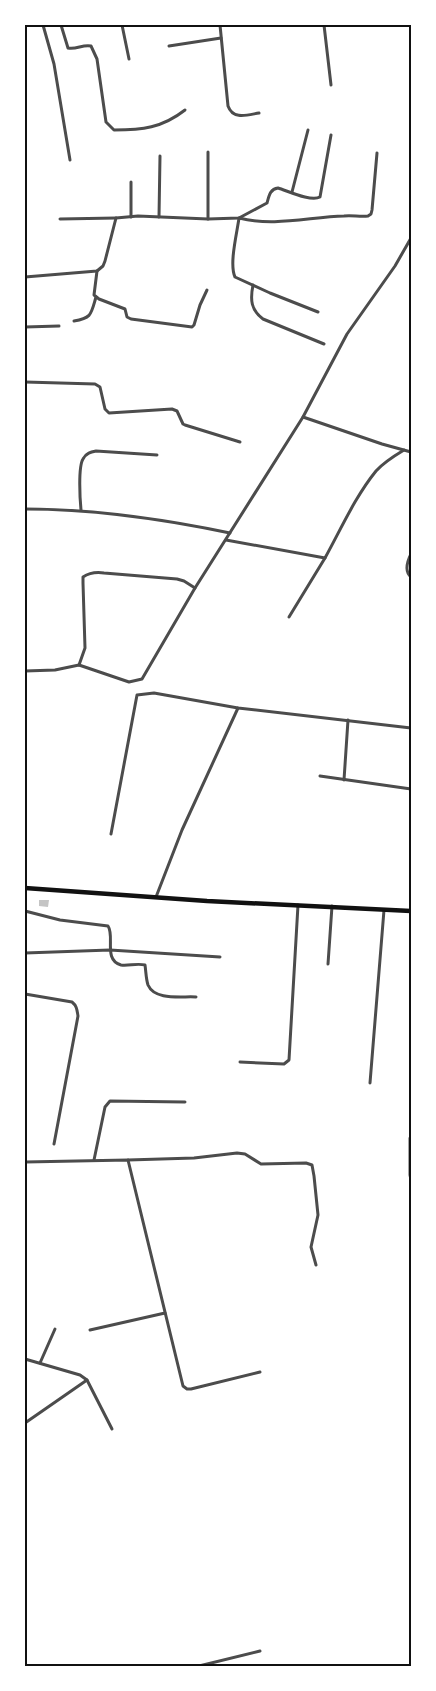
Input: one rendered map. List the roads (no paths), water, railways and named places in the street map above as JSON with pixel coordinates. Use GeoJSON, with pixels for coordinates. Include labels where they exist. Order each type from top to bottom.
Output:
{"type":"FeatureCollection","features":[{"type":"Feature","properties":{"kind":"main road"},"geometry":{"type":"LineString","coordinates":[[25,888],[411,911]]}},
{"type":"Feature","properties":{"kind":"street"},"geometry":{"type":"LineString","coordinates":[[43,25],[54,64],[70,160]]}},
{"type":"Feature","properties":{"kind":"street"},"geometry":{"type":"LineString","coordinates":[[61,25],[68,48],[71,49],[85,45],[91,46],[97,59],[106,122],[114,130],[159,126],[167,123],[185,110]]}},
{"type":"Feature","properties":{"kind":"street"},"geometry":{"type":"LineString","coordinates":[[122,25],[129,59]]}},
{"type":"Feature","properties":{"kind":"street"},"geometry":{"type":"LineString","coordinates":[[220,25],[230,112],[235,115],[259,113]]}},
{"type":"Feature","properties":{"kind":"street"},"geometry":{"type":"LineString","coordinates":[[324,25],[331,85]]}},
{"type":"Feature","properties":{"kind":"street"},"geometry":{"type":"LineString","coordinates":[[169,46],[221,38]]}},
{"type":"Feature","properties":{"kind":"street"},"geometry":{"type":"LineString","coordinates":[[292,192],[308,130]]}},
{"type":"Feature","properties":{"kind":"street"},"geometry":{"type":"LineString","coordinates":[[239,218],[267,203],[274,189],[278,188],[310,199],[316,199],[320,196],[331,135]]}},
{"type":"Feature","properties":{"kind":"street"},"geometry":{"type":"LineString","coordinates":[[208,152],[208,219]]}},
{"type":"Feature","properties":{"kind":"street"},"geometry":{"type":"LineString","coordinates":[[60,219],[131,217],[239,218],[253,222],[274,223],[346,216],[368,216],[372,210],[376,152]]}},
{"type":"Feature","properties":{"kind":"street"},"geometry":{"type":"LineString","coordinates":[[159,217],[160,156]]}},
{"type":"Feature","properties":{"kind":"street"},"geometry":{"type":"LineString","coordinates":[[131,182],[131,217]]}},
{"type":"Feature","properties":{"kind":"street"},"geometry":{"type":"LineString","coordinates":[[25,277],[97,271],[103,266],[105,261],[116,218]]}},
{"type":"Feature","properties":{"kind":"street"},"geometry":{"type":"LineString","coordinates":[[239,218],[233,261],[235,277],[318,312]]}},
{"type":"Feature","properties":{"kind":"street"},"geometry":{"type":"LineString","coordinates":[[25,671],[55,670],[79,666],[129,682],[142,679],[195,588],[303,417],[347,334],[395,266],[411,238]]}},
{"type":"Feature","properties":{"kind":"street"},"geometry":{"type":"LineString","coordinates":[[74,321],[86,319],[89,316],[96,297],[94,290],[97,271]]}},
{"type":"Feature","properties":{"kind":"street"},"geometry":{"type":"LineString","coordinates":[[252,285],[251,303],[258,315],[263,319],[324,344]]}},
{"type":"Feature","properties":{"kind":"street"},"geometry":{"type":"LineString","coordinates":[[96,297],[125,309],[128,317],[131,319],[190,328],[194,326],[207,290]]}},
{"type":"Feature","properties":{"kind":"street"},"geometry":{"type":"LineString","coordinates":[[25,327],[59,326]]}},
{"type":"Feature","properties":{"kind":"street"},"geometry":{"type":"LineString","coordinates":[[25,382],[95,384],[100,387],[105,409],[109,413],[172,409],[177,411],[185,425],[240,442]]}},
{"type":"Feature","properties":{"kind":"street"},"geometry":{"type":"LineString","coordinates":[[303,417],[411,452]]}},
{"type":"Feature","properties":{"kind":"street"},"geometry":{"type":"LineString","coordinates":[[289,617],[364,488],[384,463],[404,450]]}},
{"type":"Feature","properties":{"kind":"street"},"geometry":{"type":"LineString","coordinates":[[81,510],[82,459],[89,452],[156,455]]}},
{"type":"Feature","properties":{"kind":"street"},"geometry":{"type":"LineString","coordinates":[[25,509],[81,510],[133,516],[230,534]]}},
{"type":"Feature","properties":{"kind":"street"},"geometry":{"type":"LineString","coordinates":[[226,540],[325,558]]}},
{"type":"Feature","properties":{"kind":"street"},"geometry":{"type":"LineString","coordinates":[[411,554],[406,566],[407,572],[411,577]]}},
{"type":"Feature","properties":{"kind":"street"},"geometry":{"type":"LineString","coordinates":[[79,666],[85,648],[83,577],[96,572],[177,579],[195,588]]}},
{"type":"Feature","properties":{"kind":"street"},"geometry":{"type":"LineString","coordinates":[[111,834],[137,695],[154,693],[238,708],[411,728]]}},
{"type":"Feature","properties":{"kind":"street"},"geometry":{"type":"LineString","coordinates":[[156,897],[186,822],[238,708]]}},
{"type":"Feature","properties":{"kind":"street"},"geometry":{"type":"LineString","coordinates":[[344,780],[348,720]]}},
{"type":"Feature","properties":{"kind":"street"},"geometry":{"type":"LineString","coordinates":[[320,776],[411,789]]}},
{"type":"Feature","properties":{"kind":"street"},"geometry":{"type":"LineString","coordinates":[[240,1062],[284,1064],[289,1060],[298,905]]}},
{"type":"Feature","properties":{"kind":"street"},"geometry":{"type":"LineString","coordinates":[[328,964],[332,906]]}},
{"type":"Feature","properties":{"kind":"street"},"geometry":{"type":"LineString","coordinates":[[370,1083],[384,910]]}},
{"type":"Feature","properties":{"kind":"street"},"geometry":{"type":"LineString","coordinates":[[25,911],[65,921],[108,926],[110,930],[110,950],[114,960],[122,965],[145,966],[148,984],[154,993],[166,996],[196,997]]}},
{"type":"Feature","properties":{"kind":"street"},"geometry":{"type":"LineString","coordinates":[[25,952],[110,950],[220,957]]}},
{"type":"Feature","properties":{"kind":"street"},"geometry":{"type":"LineString","coordinates":[[25,994],[72,1002],[78,1009],[54,1144]]}},
{"type":"Feature","properties":{"kind":"street"},"geometry":{"type":"LineString","coordinates":[[94,1160],[105,1107],[110,1101],[185,1102]]}},
{"type":"Feature","properties":{"kind":"street"},"geometry":{"type":"LineString","coordinates":[[410,1138],[411,1180]]}},
{"type":"Feature","properties":{"kind":"street"},"geometry":{"type":"LineString","coordinates":[[25,1162],[194,1158],[237,1153],[245,1154],[261,1164],[312,1165],[318,1215],[311,1247],[316,1265]]}},
{"type":"Feature","properties":{"kind":"street"},"geometry":{"type":"LineString","coordinates":[[128,1160],[181,1382],[185,1388],[191,1389],[260,1372]]}},
{"type":"Feature","properties":{"kind":"street"},"geometry":{"type":"LineString","coordinates":[[90,1330],[165,1313]]}},
{"type":"Feature","properties":{"kind":"street"},"geometry":{"type":"LineString","coordinates":[[40,1363],[55,1329]]}},
{"type":"Feature","properties":{"kind":"street"},"geometry":{"type":"LineString","coordinates":[[25,1359],[80,1375],[87,1380],[112,1428]]}},
{"type":"Feature","properties":{"kind":"street"},"geometry":{"type":"LineString","coordinates":[[25,1423],[87,1380]]}},
{"type":"Feature","properties":{"kind":"street"},"geometry":{"type":"LineString","coordinates":[[199,1666],[260,1651]]}},
{"type":"Feature","properties":{"kind":"street"},"geometry":{"type":"LineString","coordinates":[[25,1661],[26,1666]]}}]}
